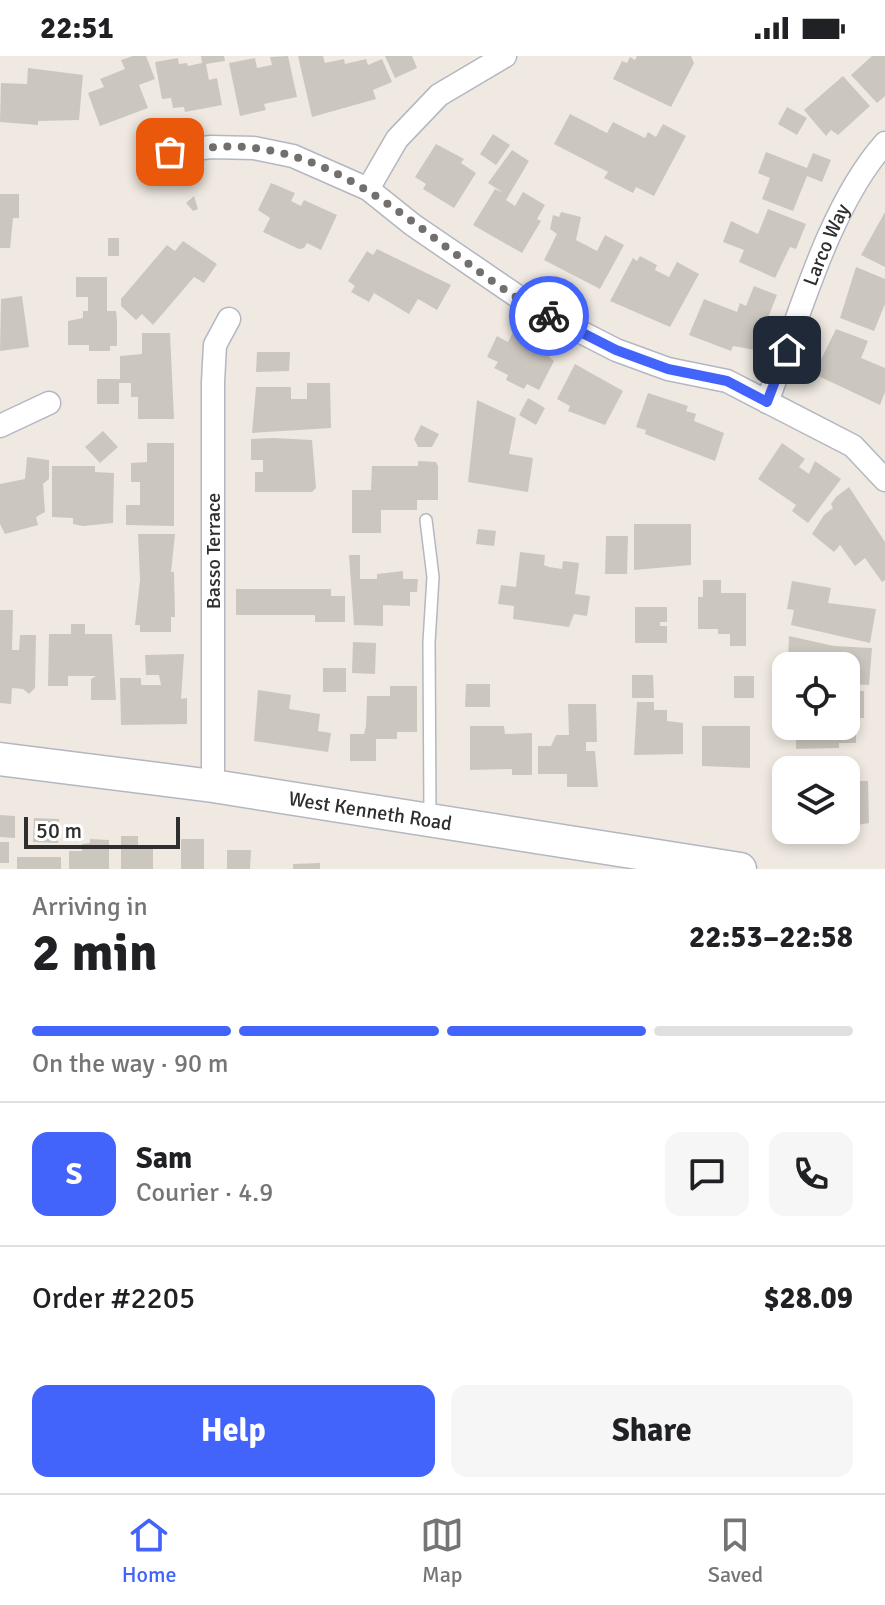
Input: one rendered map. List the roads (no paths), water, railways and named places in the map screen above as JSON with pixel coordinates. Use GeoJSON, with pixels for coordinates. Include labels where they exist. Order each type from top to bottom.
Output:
{"type":"FeatureCollection","features":[{"type":"Feature","properties":{"kind":"street"},"geometry":{"type":"LineString","coordinates":[[368,189],[397,139],[439,95],[505,56]]}},
{"type":"Feature","properties":{"kind":"street","name":"Larco Way"},"geometry":{"type":"LineString","coordinates":[[767,402],[837,219],[877,167],[885,143]]}},
{"type":"Feature","properties":{"kind":"street"},"geometry":{"type":"LineString","coordinates":[[170,152],[254,148],[293,156],[368,189],[413,225],[536,309],[616,350],[668,369],[727,381],[853,446],[885,480]]}},
{"type":"Feature","properties":{"kind":"street","name":"Basso Terrace"},"geometry":{"type":"LineString","coordinates":[[213,786],[213,382],[215,345],[229,319]]}},
{"type":"Feature","properties":{"kind":"street"},"geometry":{"type":"LineString","coordinates":[[0,426],[49,403]]}},
{"type":"Feature","properties":{"kind":"street","name":"West Kenneth Road"},"geometry":{"type":"LineString","coordinates":[[0,759],[213,786],[740,869]]}},
{"type":"Feature","properties":{"kind":"lane"},"geometry":{"type":"LineString","coordinates":[[426,520],[433,577],[429,642],[430,821]]}}]}
